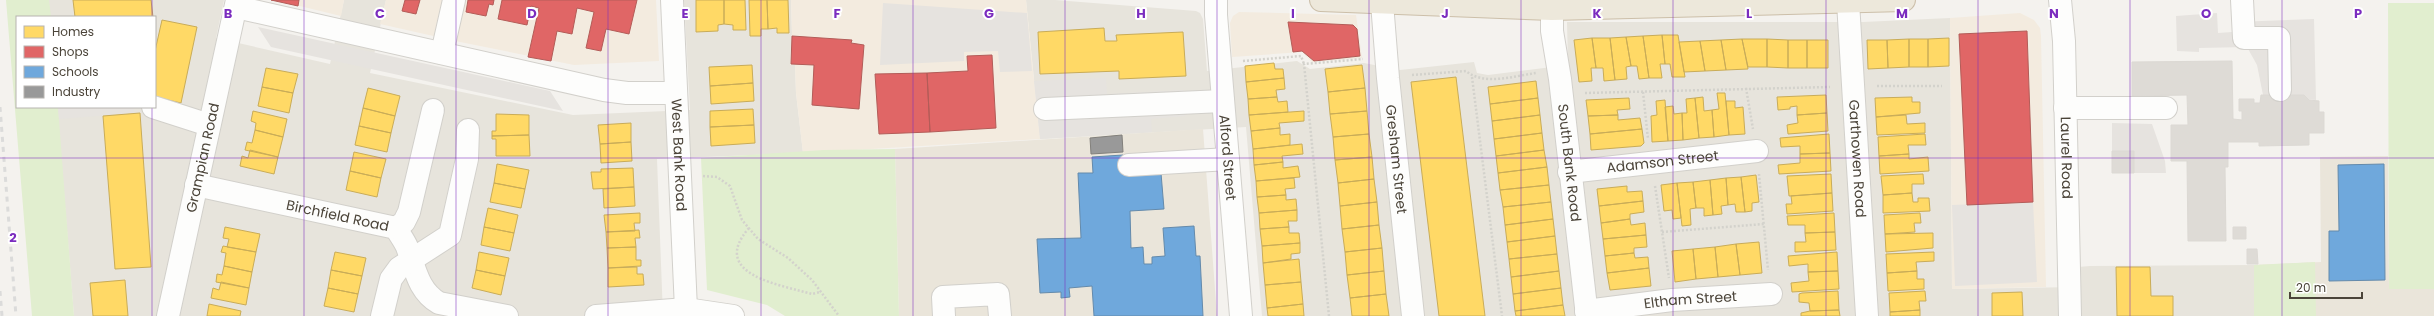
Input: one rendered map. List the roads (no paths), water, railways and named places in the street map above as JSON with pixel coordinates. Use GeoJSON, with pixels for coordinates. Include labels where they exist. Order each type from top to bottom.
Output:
{"type":"FeatureCollection","features":[{"type":"Feature","properties":{"kind":"highway"},"geometry":{"type":"LineString","coordinates":[[1321,0],[1552,9],[1904,0]]}},
{"type":"Feature","properties":{"kind":"street"},"geometry":{"type":"LineString","coordinates":[[442,53],[454,0]]}},
{"type":"Feature","properties":{"kind":"street","name":"West Bank Road"},"geometry":{"type":"LineString","coordinates":[[672,0],[686,309]]}},
{"type":"Feature","properties":{"kind":"street","name":"Alford Street"},"geometry":{"type":"LineString","coordinates":[[1216,0],[1221,83],[1241,316]]}},
{"type":"Feature","properties":{"kind":"street","name":"Laurel Road"},"geometry":{"type":"LineString","coordinates":[[2060,0],[2065,108],[2070,316]]}},
{"type":"Feature","properties":{"kind":"street"},"geometry":{"type":"LineString","coordinates":[[2242,0],[2244,38],[2279,38],[2280,90]]}},
{"type":"Feature","properties":{"kind":"street","name":"Garthowen Road"},"geometry":{"type":"LineString","coordinates":[[1848,2],[1867,316]]}},
{"type":"Feature","properties":{"kind":"street"},"geometry":{"type":"LineString","coordinates":[[236,3],[442,53],[604,90],[627,93],[676,93]]}},
{"type":"Feature","properties":{"kind":"street","name":"Grampian Road"},"geometry":{"type":"LineString","coordinates":[[168,316],[236,3]]}},
{"type":"Feature","properties":{"kind":"street","name":"Gresham Street"},"geometry":{"type":"LineString","coordinates":[[1382,3],[1387,68],[1413,316]]}},
{"type":"Feature","properties":{"kind":"street","name":"South Bank Road"},"geometry":{"type":"LineString","coordinates":[[1552,9],[1552,31],[1561,94],[1568,172],[1586,314]]}},
{"type":"Feature","properties":{"kind":"street"},"geometry":{"type":"LineString","coordinates":[[1045,109],[1221,83]]}},
{"type":"Feature","properties":{"kind":"street"},"geometry":{"type":"LineString","coordinates":[[156,108],[209,125]]}},
{"type":"Feature","properties":{"kind":"street"},"geometry":{"type":"LineString","coordinates":[[2065,108],[2166,108]]}},
{"type":"Feature","properties":{"kind":"street"},"geometry":{"type":"LineString","coordinates":[[396,228],[404,222],[409,212],[433,110]]}},
{"type":"Feature","properties":{"kind":"street"},"geometry":{"type":"LineString","coordinates":[[382,316],[391,279],[399,268],[411,262],[450,236],[467,159],[468,130]]}},
{"type":"Feature","properties":{"kind":"street","name":"Adamson Street"},"geometry":{"type":"LineString","coordinates":[[1568,172],[1757,151]]}},
{"type":"Feature","properties":{"kind":"street"},"geometry":{"type":"LineString","coordinates":[[1129,165],[1228,159]]}},
{"type":"Feature","properties":{"kind":"street","name":"Birchfield Road"},"geometry":{"type":"LineString","coordinates":[[196,185],[396,228],[406,246],[422,287],[429,297],[439,302],[507,316]]}},
{"type":"Feature","properties":{"kind":"street"},"geometry":{"type":"LineString","coordinates":[[944,316],[943,297],[998,294],[1000,316]]}},
{"type":"Feature","properties":{"kind":"street","name":"Eltham Street"},"geometry":{"type":"LineString","coordinates":[[1586,314],[1672,300],[1771,294]]}},
{"type":"Feature","properties":{"kind":"street"},"geometry":{"type":"LineString","coordinates":[[596,316],[686,309],[733,316]]}},
{"type":"Feature","properties":{"kind":"railway"},"geometry":{"type":"LineString","coordinates":[[0,107],[16,316]]}},
{"type":"Feature","properties":{"kind":"railway"},"geometry":{"type":"LineString","coordinates":[[0,291],[2,316]]}}]}
